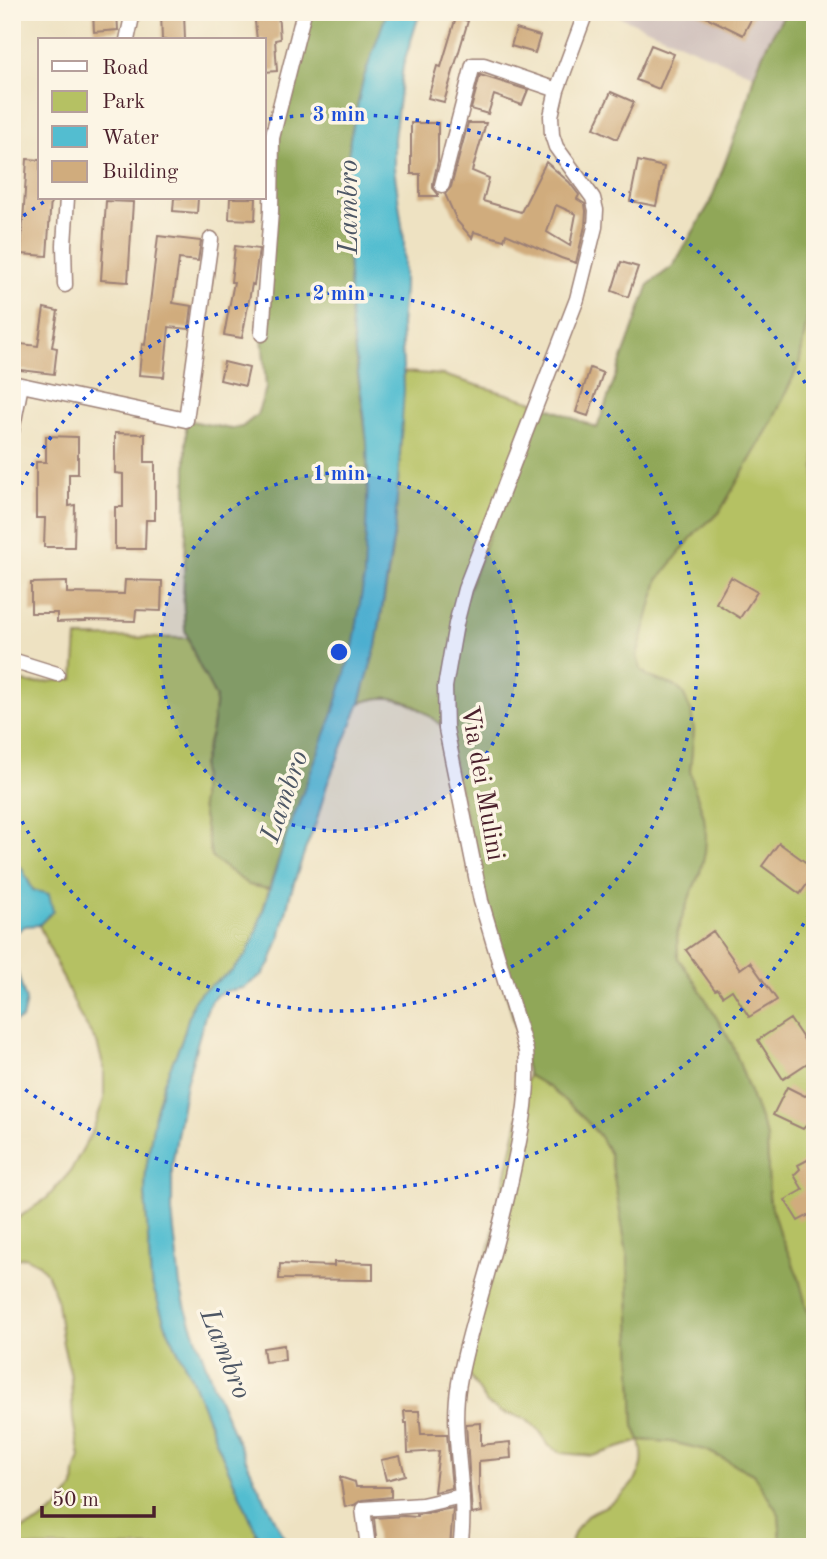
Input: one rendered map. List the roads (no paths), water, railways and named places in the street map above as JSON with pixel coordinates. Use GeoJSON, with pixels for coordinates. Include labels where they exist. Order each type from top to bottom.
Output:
{"type":"FeatureCollection","features":[{"type":"Feature","properties":{"kind":"street"},"geometry":{"type":"LineString","coordinates":[[128,38],[134,12]]}},
{"type":"Feature","properties":{"kind":"street"},"geometry":{"type":"LineString","coordinates":[[262,334],[271,211],[268,138],[304,12]]}},
{"type":"Feature","properties":{"kind":"street","name":"Via dei Mulini"},"geometry":{"type":"LineString","coordinates":[[460,1547],[463,1527],[462,1496],[455,1410],[459,1381],[504,1215],[525,1115],[528,1075],[526,1051],[481,901],[446,729],[445,687],[465,589],[577,299],[595,227],[596,210],[593,198],[556,147],[551,116],[557,90],[586,12]]}},
{"type":"Feature","properties":{"kind":"street"},"geometry":{"type":"LineString","coordinates":[[442,185],[473,65],[484,65],[557,90]]}},
{"type":"Feature","properties":{"kind":"street"},"geometry":{"type":"LineString","coordinates":[[65,285],[67,200]]}},
{"type":"Feature","properties":{"kind":"street"},"geometry":{"type":"LineString","coordinates":[[12,431],[16,384],[186,420],[211,239]]}},
{"type":"Feature","properties":{"kind":"street"},"geometry":{"type":"LineString","coordinates":[[12,660],[57,674]]}},
{"type":"Feature","properties":{"kind":"street"},"geometry":{"type":"LineString","coordinates":[[368,1547],[363,1509],[422,1505],[462,1496]]}},
{"type":"Feature","properties":{"kind":"water","name":"Lambro"},"geometry":{"type":"Polygon","coordinates":[[[387,12],[420,12],[403,66],[394,138],[394,168],[404,240],[401,325],[404,390],[395,527],[376,646],[360,703],[327,785],[290,895],[281,934],[270,964],[262,975],[243,988],[216,995],[206,1012],[186,1083],[172,1165],[172,1212],[180,1286],[186,1309],[227,1418],[289,1547],[263,1547],[191,1377],[166,1326],[151,1281],[146,1170],[155,1114],[193,1002],[201,992],[232,971],[246,955],[256,933],[286,837],[334,711],[354,643],[364,579],[368,482],[364,413],[351,324],[346,195],[350,139],[363,80],[387,12]]]}},
{"type":"Feature","properties":{"kind":"water"},"geometry":{"type":"Polygon","coordinates":[[[12,865],[21,867],[33,890],[49,894],[53,911],[39,925],[25,926],[14,934],[12,945],[12,865]]]}},
{"type":"Feature","properties":{"kind":"water"},"geometry":{"type":"Polygon","coordinates":[[[12,955],[26,1001],[22,1019],[12,1023],[12,955]]]}}]}
